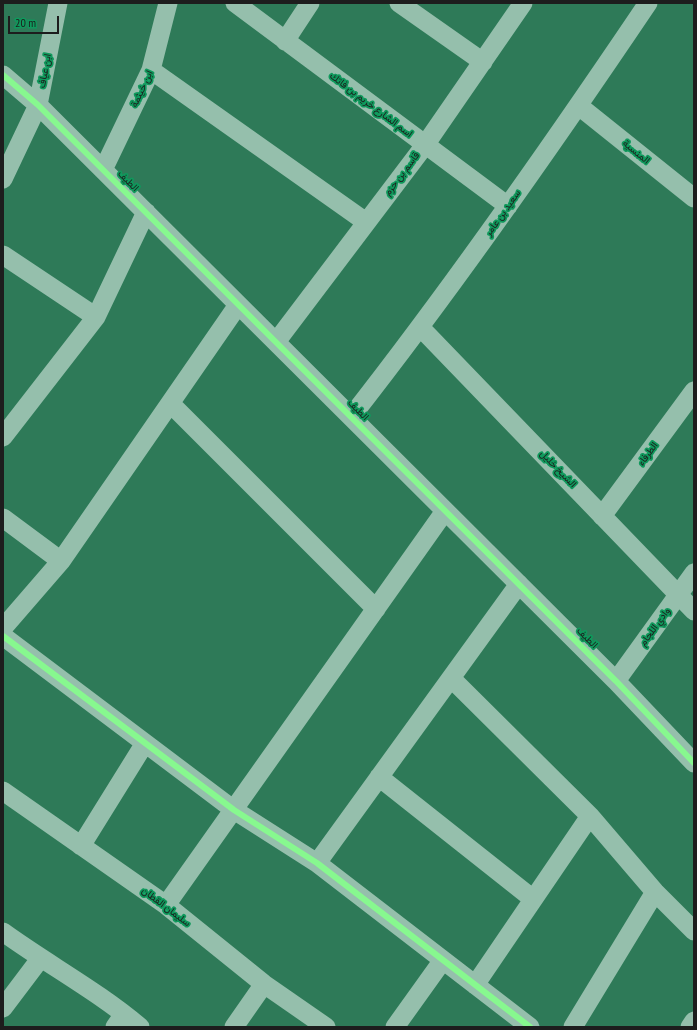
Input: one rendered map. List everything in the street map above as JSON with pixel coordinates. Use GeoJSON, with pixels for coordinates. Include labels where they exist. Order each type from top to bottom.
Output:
{"type":"FeatureCollection","features":[{"type":"Feature","properties":{"kind":"street","name":"ابن عياف"},"geometry":{"type":"LineString","coordinates":[[3,179],[38,105],[58,3]]}},
{"type":"Feature","properties":{"kind":"street","name":"ابن خيثمة"},"geometry":{"type":"LineString","coordinates":[[103,170],[151,70],[168,3]]}},
{"type":"Feature","properties":{"kind":"street","name":"اسم الشارع خريم بن فاتك"},"geometry":{"type":"LineString","coordinates":[[235,3],[508,206]]}},
{"type":"Feature","properties":{"kind":"street"},"geometry":{"type":"LineString","coordinates":[[285,41],[310,3]]}},
{"type":"Feature","properties":{"kind":"street"},"geometry":{"type":"LineString","coordinates":[[399,3],[483,62]]}},
{"type":"Feature","properties":{"kind":"street","name":"قاسم بن حزم"},"geometry":{"type":"LineString","coordinates":[[276,342],[425,145],[523,3]]}},
{"type":"Feature","properties":{"kind":"street","name":"سعيد بن عامر"},"geometry":{"type":"LineString","coordinates":[[351,417],[421,328],[579,106],[648,3]]}},
{"type":"Feature","properties":{"kind":"street"},"geometry":{"type":"LineString","coordinates":[[151,70],[366,222]]}},
{"type":"Feature","properties":{"kind":"street","name":"الطيف"},"geometry":{"type":"LineString","coordinates":[[3,75],[38,105],[146,212],[616,681],[694,763]]}},
{"type":"Feature","properties":{"kind":"street","name":"المنسية"},"geometry":{"type":"LineString","coordinates":[[579,106],[694,198]]}},
{"type":"Feature","properties":{"kind":"street"},"geometry":{"type":"LineString","coordinates":[[3,437],[96,317],[146,212]]}},
{"type":"Feature","properties":{"kind":"street"},"geometry":{"type":"LineString","coordinates":[[3,255],[96,317]]}},
{"type":"Feature","properties":{"kind":"street"},"geometry":{"type":"LineString","coordinates":[[3,628],[61,561],[238,305]]}},
{"type":"Feature","properties":{"kind":"street","name":"الشيخ خليل"},"geometry":{"type":"LineString","coordinates":[[421,328],[694,611]]}},
{"type":"Feature","properties":{"kind":"street","name":"الطرفاء"},"geometry":{"type":"LineString","coordinates":[[602,516],[694,391]]}},
{"type":"Feature","properties":{"kind":"street"},"geometry":{"type":"LineString","coordinates":[[170,403],[376,609]]}},
{"type":"Feature","properties":{"kind":"street"},"geometry":{"type":"LineString","coordinates":[[166,905],[445,511]]}},
{"type":"Feature","properties":{"kind":"street"},"geometry":{"type":"LineString","coordinates":[[3,518],[61,561]]}},
{"type":"Feature","properties":{"kind":"street","name":"وادي اللجام"},"geometry":{"type":"LineString","coordinates":[[616,681],[694,572]]}},
{"type":"Feature","properties":{"kind":"street"},"geometry":{"type":"LineString","coordinates":[[317,863],[519,584]]}},
{"type":"Feature","properties":{"kind":"street"},"geometry":{"type":"LineString","coordinates":[[3,636],[234,810],[317,863],[530,1027]]}},
{"type":"Feature","properties":{"kind":"street"},"geometry":{"type":"LineString","coordinates":[[451,678],[590,816],[655,892],[694,931]]}},
{"type":"Feature","properties":{"kind":"street"},"geometry":{"type":"LineString","coordinates":[[81,846],[145,743]]}},
{"type":"Feature","properties":{"kind":"street"},"geometry":{"type":"LineString","coordinates":[[379,777],[533,899]]}},
{"type":"Feature","properties":{"kind":"street","name":"سليمان القطان"},"geometry":{"type":"LineString","coordinates":[[3,791],[166,905],[264,984],[326,1027]]}},
{"type":"Feature","properties":{"kind":"street"},"geometry":{"type":"LineString","coordinates":[[475,985],[590,816]]}},
{"type":"Feature","properties":{"kind":"street"},"geometry":{"type":"LineString","coordinates":[[573,1027],[655,892]]}},
{"type":"Feature","properties":{"kind":"street"},"geometry":{"type":"LineString","coordinates":[[3,932],[119,1020],[140,1027]]}},
{"type":"Feature","properties":{"kind":"street"},"geometry":{"type":"LineString","coordinates":[[3,1008],[40,959]]}},
{"type":"Feature","properties":{"kind":"street"},"geometry":{"type":"LineString","coordinates":[[395,1027],[443,960]]}},
{"type":"Feature","properties":{"kind":"street"},"geometry":{"type":"LineString","coordinates":[[234,1027],[264,984]]}},
{"type":"Feature","properties":{"kind":"street"},"geometry":{"type":"LineString","coordinates":[[690,1027],[694,1021]]}},
{"type":"Feature","properties":{"kind":"cycle path"},"geometry":{"type":"LineString","coordinates":[[3,75],[38,105],[616,681],[694,763]]}},
{"type":"Feature","properties":{"kind":"cycle path"},"geometry":{"type":"LineString","coordinates":[[3,636],[234,810],[317,863],[530,1027]]}}]}
